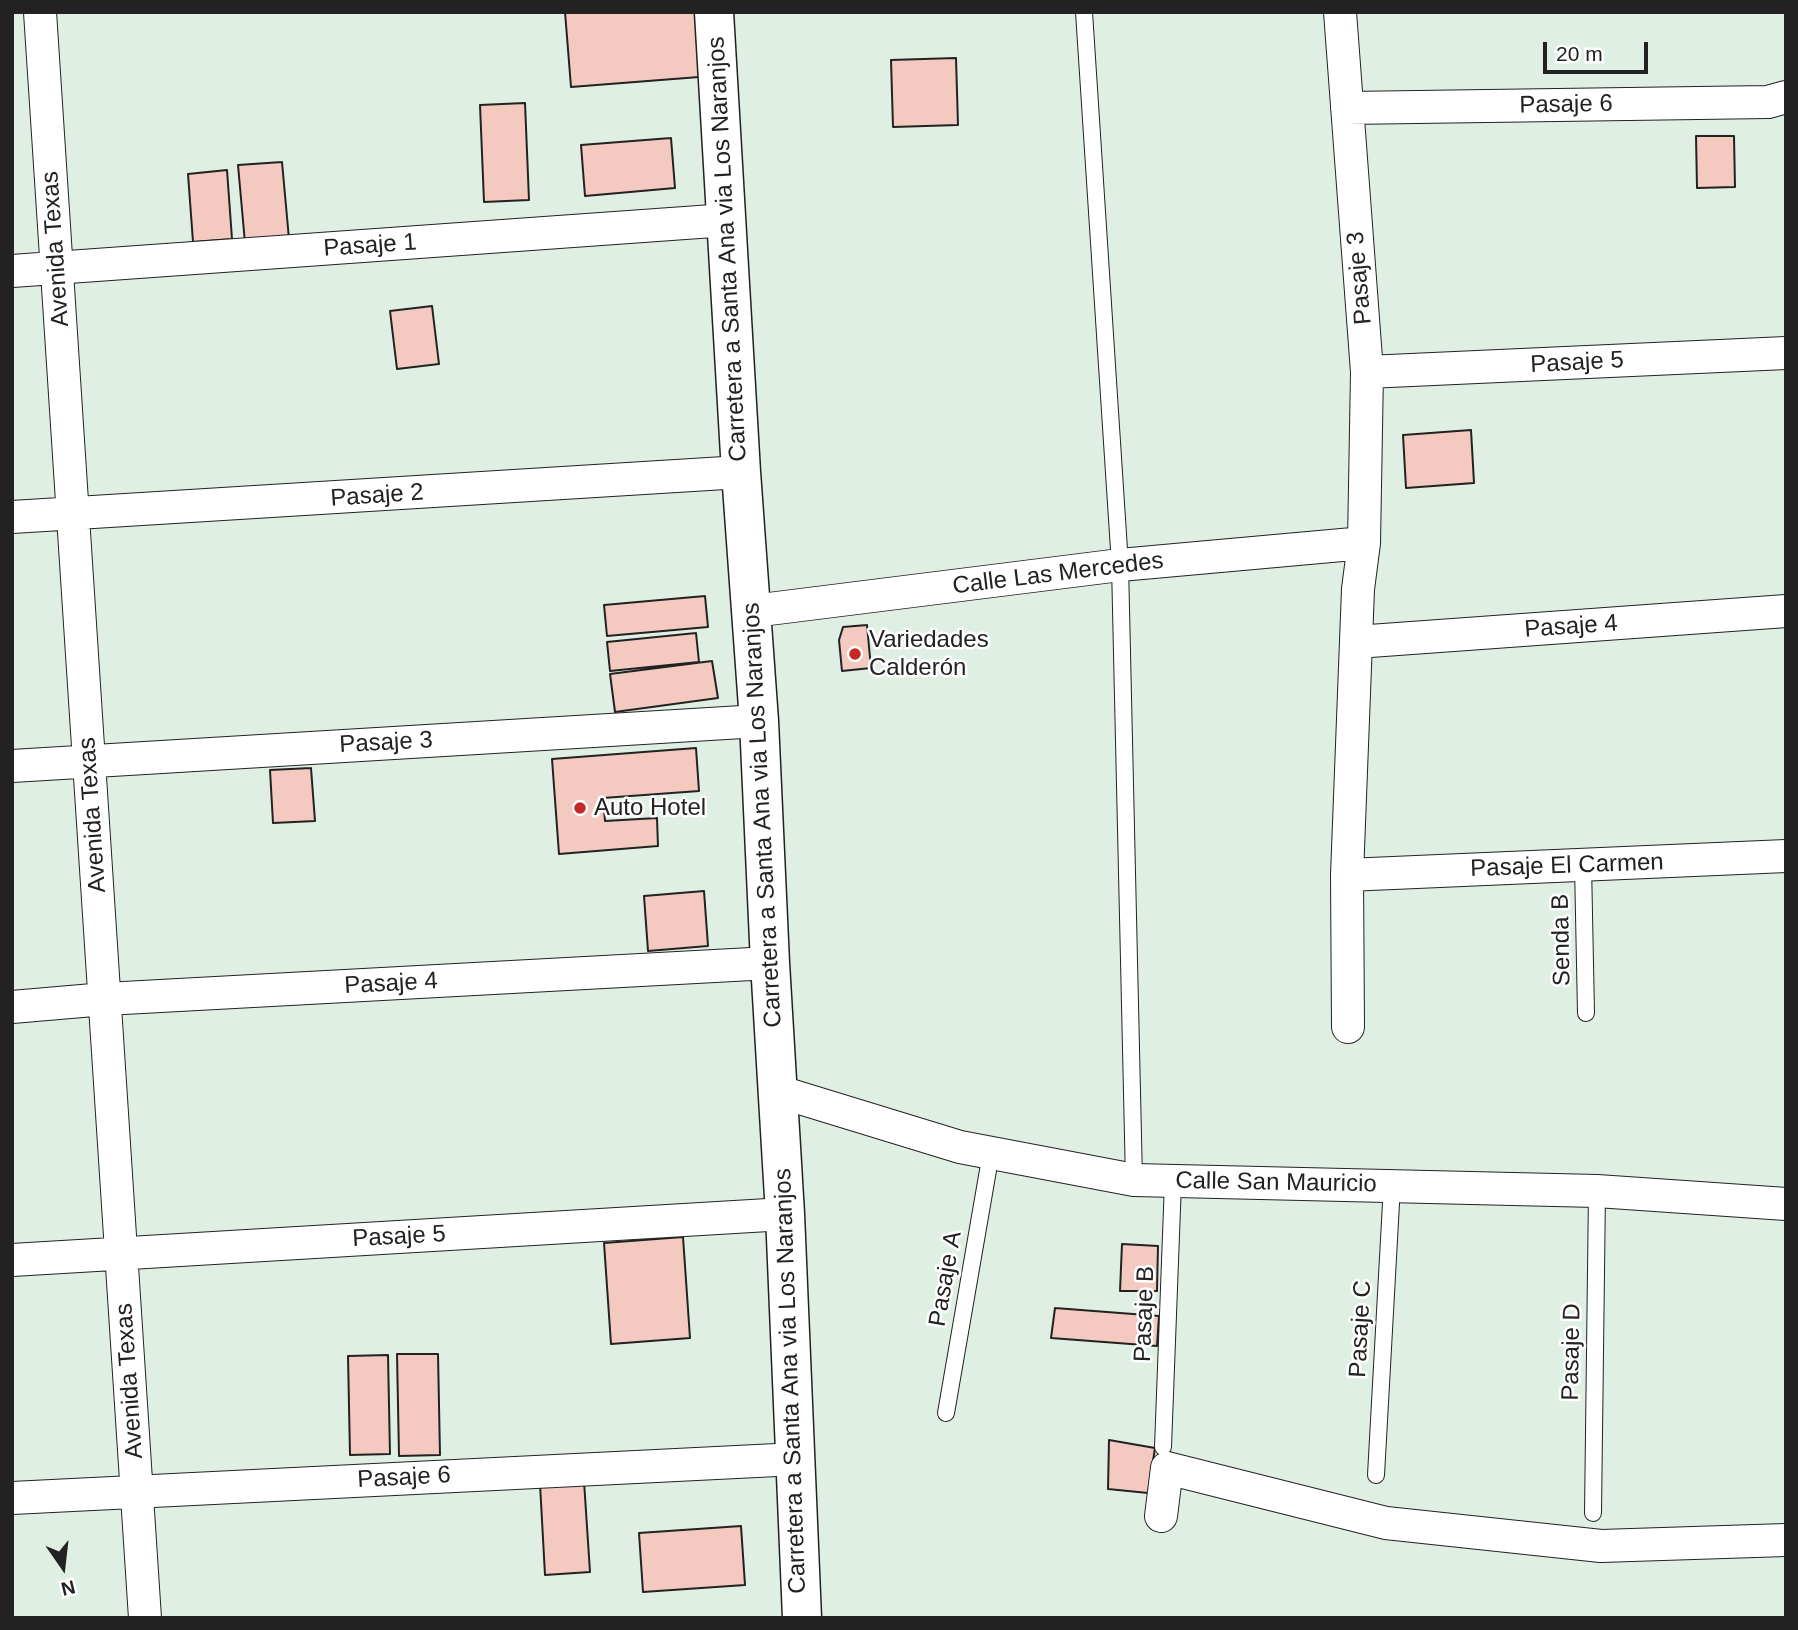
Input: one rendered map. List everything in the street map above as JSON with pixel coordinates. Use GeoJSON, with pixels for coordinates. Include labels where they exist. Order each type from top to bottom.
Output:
{"type":"FeatureCollection","features":[{"type":"Feature","properties":{"kind":"main road","name":"Carretera a Santa Ana via Los Naranjos"},"geometry":{"type":"LineString","coordinates":[[714,12],[741,472],[753,611],[769,963],[797,1459],[802,1618]]}},
{"type":"Feature","properties":{"kind":"street","name":"Avenida Texas"},"geometry":{"type":"LineString","coordinates":[[40,12],[145,1618]]}},
{"type":"Feature","properties":{"kind":"street","name":"Pasaje 3"},"geometry":{"type":"LineString","coordinates":[[1340,12],[1367,372],[1364,543],[1358,589],[1348,875],[1348,1027]]}},
{"type":"Feature","properties":{"kind":"street","name":"Pasaje 6"},"geometry":{"type":"LineString","coordinates":[[1347,108],[1768,102],[1786,97]]}},
{"type":"Feature","properties":{"kind":"street","name":"Pasaje 1"},"geometry":{"type":"LineString","coordinates":[[12,271],[727,220]]}},
{"type":"Feature","properties":{"kind":"street","name":"Pasaje 5"},"geometry":{"type":"LineString","coordinates":[[1367,372],[1786,353]]}},
{"type":"Feature","properties":{"kind":"street","name":"Pasaje 2"},"geometry":{"type":"LineString","coordinates":[[12,517],[741,472]]}},
{"type":"Feature","properties":{"kind":"street","name":"Calle Las Mercedes"},"geometry":{"type":"LineString","coordinates":[[753,611],[1120,565],[1364,543]]}},
{"type":"Feature","properties":{"kind":"street","name":"Pasaje 4"},"geometry":{"type":"LineString","coordinates":[[1356,642],[1786,611]]}},
{"type":"Feature","properties":{"kind":"street","name":"Pasaje 3"},"geometry":{"type":"LineString","coordinates":[[12,766],[759,721]]}},
{"type":"Feature","properties":{"kind":"street","name":"Pasaje El Carmen"},"geometry":{"type":"LineString","coordinates":[[1348,875],[1786,856]]}},
{"type":"Feature","properties":{"kind":"street","name":"Pasaje 4"},"geometry":{"type":"LineString","coordinates":[[12,1007],[105,999],[769,963]]}},
{"type":"Feature","properties":{"kind":"street","name":"Calle San Mauricio"},"geometry":{"type":"LineString","coordinates":[[777,1091],[960,1147],[1134,1180],[1597,1191],[1786,1204]]}},
{"type":"Feature","properties":{"kind":"street","name":"Pasaje 5"},"geometry":{"type":"LineString","coordinates":[[12,1260],[785,1214]]}},
{"type":"Feature","properties":{"kind":"street","name":"Pasaje 6"},"geometry":{"type":"LineString","coordinates":[[12,1498],[797,1459]]}},
{"type":"Feature","properties":{"kind":"street"},"geometry":{"type":"LineString","coordinates":[[1161,1516],[1167,1468],[1386,1522],[1601,1546],[1786,1541]]}},
{"type":"Feature","properties":{"kind":"lane"},"geometry":{"type":"LineString","coordinates":[[1084,12],[1120,565],[1134,1180]]}},
{"type":"Feature","properties":{"kind":"lane","name":"Senda B"},"geometry":{"type":"LineString","coordinates":[[1583,865],[1587,1013]]}},
{"type":"Feature","properties":{"kind":"lane","name":"Pasaje A"},"geometry":{"type":"LineString","coordinates":[[946,1413],[991,1153]]}},
{"type":"Feature","properties":{"kind":"lane","name":"Pasaje B"},"geometry":{"type":"LineString","coordinates":[[1163,1447],[1173,1182]]}},
{"type":"Feature","properties":{"kind":"lane","name":"Pasaje C"},"geometry":{"type":"LineString","coordinates":[[1376,1475],[1392,1185]]}},
{"type":"Feature","properties":{"kind":"lane","name":"Pasaje D"},"geometry":{"type":"LineString","coordinates":[[1593,1514],[1597,1191]]}},
{"type":"Feature","properties":{"kind":"green space"},"geometry":{"type":"Polygon","coordinates":[[[12,12],[1786,12],[1786,1618],[12,1618],[12,12]]]}},
{"type":"Feature","properties":{"kind":"building"},"geometry":{"type":"Polygon","coordinates":[[[565,12],[695,12],[699,77],[571,87],[565,12]]]}},
{"type":"Feature","properties":{"kind":"building"},"geometry":{"type":"Polygon","coordinates":[[[956,58],[958,125],[893,127],[891,60],[956,58]]]}},
{"type":"Feature","properties":{"kind":"building"},"geometry":{"type":"Polygon","coordinates":[[[525,103],[529,200],[484,202],[480,105],[525,103]]]}},
{"type":"Feature","properties":{"kind":"building"},"geometry":{"type":"Polygon","coordinates":[[[1696,136],[1734,136],[1735,187],[1697,188],[1696,136]]]}},
{"type":"Feature","properties":{"kind":"building"},"geometry":{"type":"Polygon","coordinates":[[[671,138],[675,188],[585,196],[581,145],[671,138]]]}},
{"type":"Feature","properties":{"kind":"building"},"geometry":{"type":"Polygon","coordinates":[[[282,162],[289,239],[245,243],[238,165],[282,162]]]}},
{"type":"Feature","properties":{"kind":"building"},"geometry":{"type":"Polygon","coordinates":[[[227,170],[232,239],[193,242],[188,174],[227,170]]]}},
{"type":"Feature","properties":{"kind":"building"},"geometry":{"type":"Polygon","coordinates":[[[432,306],[439,364],[397,369],[390,311],[432,306]]]}},
{"type":"Feature","properties":{"kind":"building"},"geometry":{"type":"Polygon","coordinates":[[[1471,430],[1474,483],[1406,488],[1403,435],[1471,430]]]}},
{"type":"Feature","properties":{"kind":"building"},"geometry":{"type":"Polygon","coordinates":[[[705,596],[708,627],[607,636],[604,605],[705,596]]]}},
{"type":"Feature","properties":{"kind":"building","name":"Variedades Calderón"},"geometry":{"type":"Polygon","coordinates":[[[867,625],[871,668],[842,671],[839,640],[843,627],[867,625]]]}},
{"type":"Feature","properties":{"kind":"building"},"geometry":{"type":"Polygon","coordinates":[[[696,633],[699,662],[610,671],[607,642],[696,633]]]}},
{"type":"Feature","properties":{"kind":"building"},"geometry":{"type":"Polygon","coordinates":[[[712,661],[718,698],[615,712],[610,674],[712,661]]]}},
{"type":"Feature","properties":{"kind":"building","name":"Auto Hotel"},"geometry":{"type":"Polygon","coordinates":[[[696,748],[699,791],[603,798],[605,821],[657,818],[658,846],[559,854],[552,759],[696,748]]]}},
{"type":"Feature","properties":{"kind":"building"},"geometry":{"type":"Polygon","coordinates":[[[311,768],[315,821],[273,823],[270,770],[311,768]]]}},
{"type":"Feature","properties":{"kind":"building"},"geometry":{"type":"Polygon","coordinates":[[[704,891],[708,946],[648,951],[644,896],[704,891]]]}},
{"type":"Feature","properties":{"kind":"building"},"geometry":{"type":"Polygon","coordinates":[[[683,1237],[690,1338],[611,1344],[604,1243],[683,1237]]]}},
{"type":"Feature","properties":{"kind":"building"},"geometry":{"type":"Polygon","coordinates":[[[1122,1244],[1158,1246],[1157,1291],[1120,1291],[1122,1244]]]}},
{"type":"Feature","properties":{"kind":"building"},"geometry":{"type":"Polygon","coordinates":[[[1055,1308],[1159,1316],[1157,1346],[1051,1338],[1055,1308]]]}},
{"type":"Feature","properties":{"kind":"building"},"geometry":{"type":"Polygon","coordinates":[[[397,1354],[438,1354],[440,1455],[399,1456],[397,1354]]]}},
{"type":"Feature","properties":{"kind":"building"},"geometry":{"type":"Polygon","coordinates":[[[388,1355],[390,1454],[350,1455],[348,1356],[388,1355]]]}},
{"type":"Feature","properties":{"kind":"building"},"geometry":{"type":"Polygon","coordinates":[[[1109,1440],[1155,1448],[1148,1493],[1108,1489],[1109,1440]]]}},
{"type":"Feature","properties":{"kind":"building"},"geometry":{"type":"Polygon","coordinates":[[[584,1481],[590,1572],[545,1575],[540,1484],[584,1481]]]}},
{"type":"Feature","properties":{"kind":"building"},"geometry":{"type":"Polygon","coordinates":[[[741,1526],[745,1585],[643,1592],[639,1533],[741,1526]]]}},
{"type":"Feature","properties":{"kind":"place","name":"Variedades Calderón"},"geometry":{"type":"Point","coordinates":[855,654]}},
{"type":"Feature","properties":{"kind":"place","name":"Auto Hotel"},"geometry":{"type":"Point","coordinates":[580,808]}}]}
